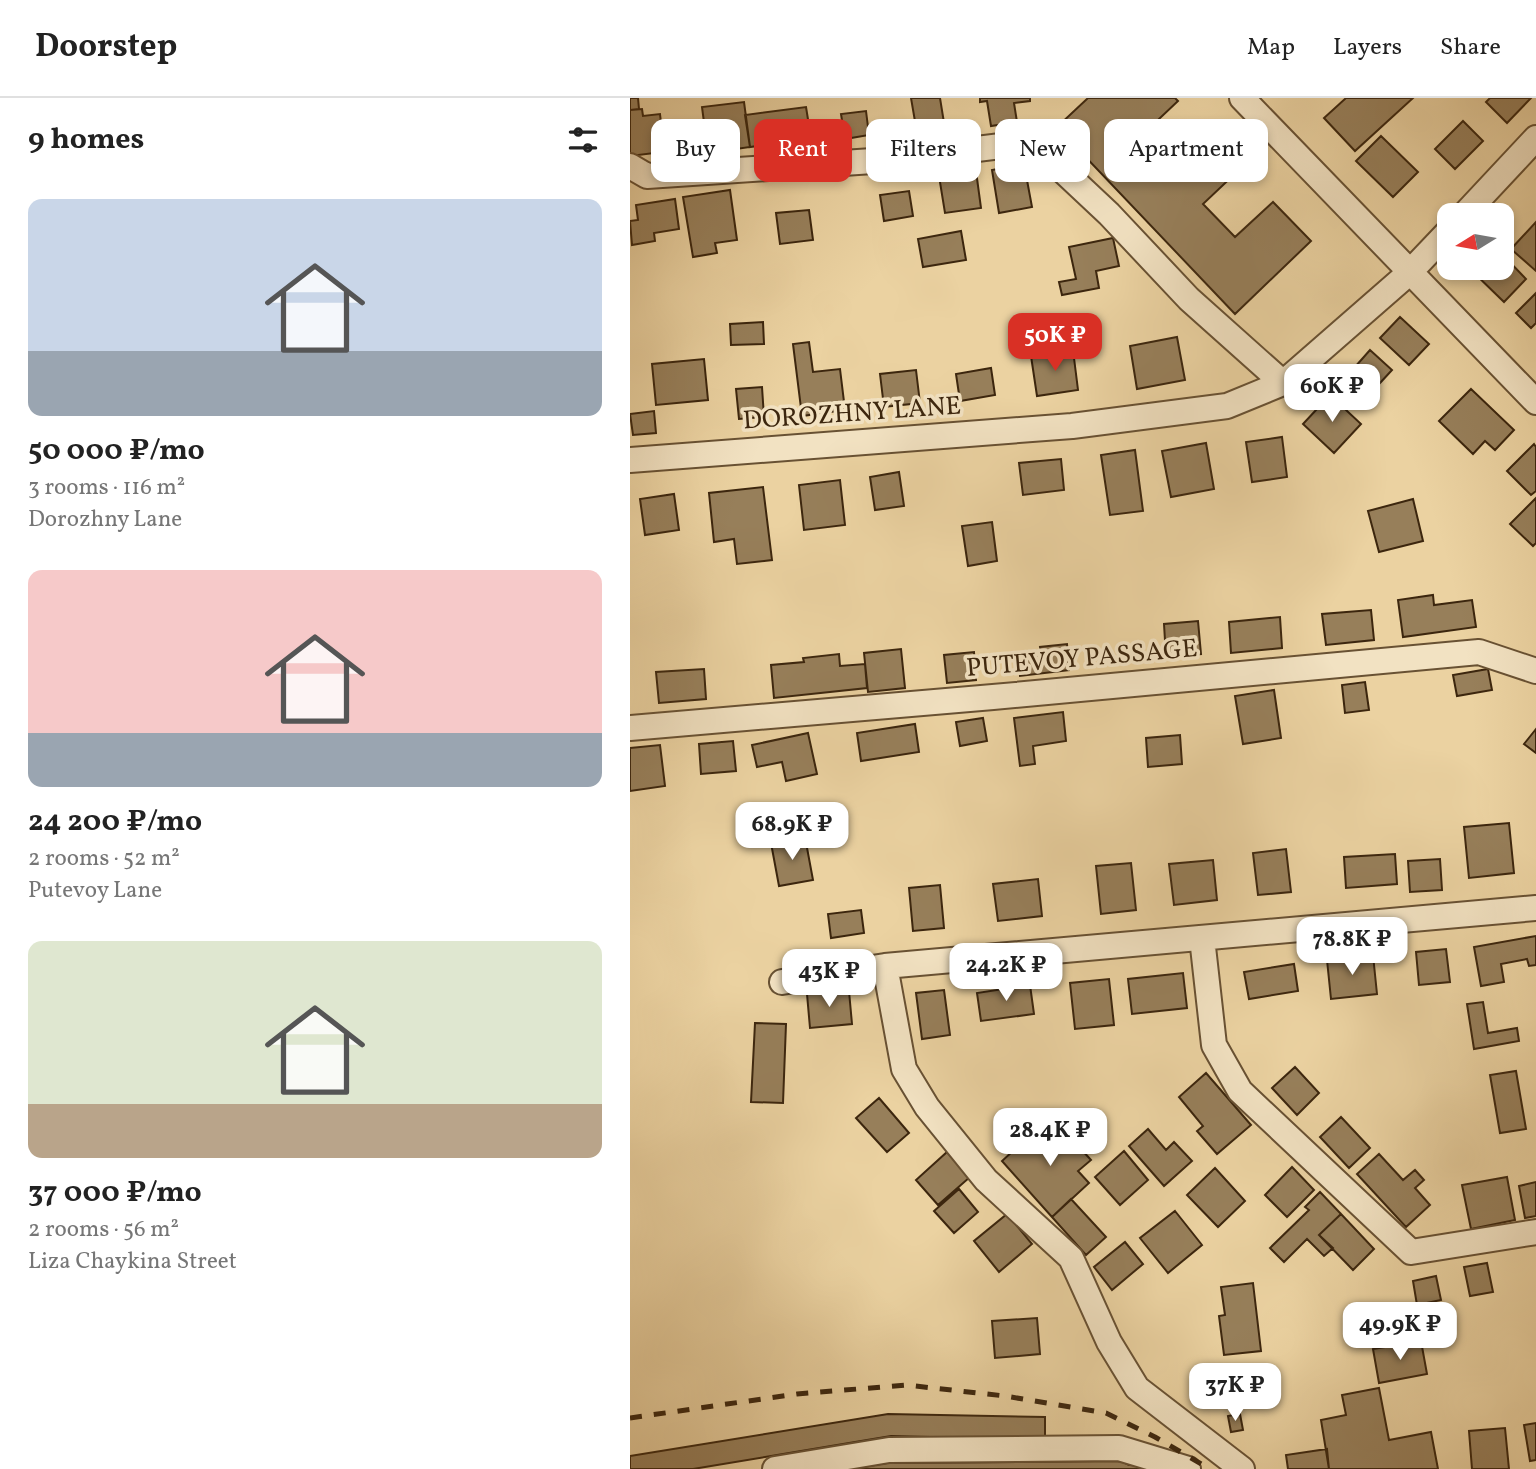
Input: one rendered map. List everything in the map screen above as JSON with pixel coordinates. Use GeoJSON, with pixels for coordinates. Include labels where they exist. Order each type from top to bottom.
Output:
{"type":"FeatureCollection","features":[{"type":"Feature","properties":{"kind":"street"},"geometry":{"type":"LineString","coordinates":[[1242,98],[1536,402]]}},
{"type":"Feature","properties":{"kind":"street"},"geometry":{"type":"LineString","coordinates":[[1475,203],[1536,138]]}},
{"type":"Feature","properties":{"kind":"street"},"geometry":{"type":"LineString","coordinates":[[630,166],[647,176],[888,160],[1001,146],[1044,153],[1109,214],[1189,299],[1283,383]]}},
{"type":"Feature","properties":{"kind":"street","name":"DOROZHNY LANE"},"geometry":{"type":"LineString","coordinates":[[630,460],[1072,426],[1227,406],[1283,383],[1409,273],[1437,244]]}},
{"type":"Feature","properties":{"kind":"street","name":"PUTEVOY PASSAGE"},"geometry":{"type":"LineString","coordinates":[[630,728],[1479,652],[1536,671]]}},
{"type":"Feature","properties":{"kind":"street"},"geometry":{"type":"LineString","coordinates":[[782,982],[885,966],[1536,908]]}},
{"type":"Feature","properties":{"kind":"street"},"geometry":{"type":"LineString","coordinates":[[1202,938],[1214,1045],[1240,1091],[1411,1252],[1536,1232]]}},
{"type":"Feature","properties":{"kind":"street"},"geometry":{"type":"LineString","coordinates":[[885,966],[904,1069],[927,1107],[986,1180],[1072,1258],[1109,1342],[1137,1388],[1242,1469]]}},
{"type":"Feature","properties":{"kind":"street"},"geometry":{"type":"LineString","coordinates":[[775,1469],[889,1450],[1119,1448],[1188,1469]]}},
{"type":"Feature","properties":{"kind":"building"},"geometry":{"type":"Polygon","coordinates":[[[630,98],[638,98],[639,109],[630,110],[630,98]]]}},
{"type":"Feature","properties":{"kind":"building"},"geometry":{"type":"Polygon","coordinates":[[[911,98],[940,98],[943,119],[915,119],[911,98]]]}},
{"type":"Feature","properties":{"kind":"building"},"geometry":{"type":"Polygon","coordinates":[[[980,98],[1030,98],[1030,101],[1014,103],[1017,119],[995,119],[995,125],[991,126],[987,101],[980,102],[980,98]]]}},
{"type":"Feature","properties":{"kind":"building"},"geometry":{"type":"Polygon","coordinates":[[[1088,98],[1175,98],[1178,101],[1159,119],[1104,119],[1104,176],[1090,162],[1090,119],[1066,119],[1088,98]]]}},
{"type":"Feature","properties":{"kind":"building"},"geometry":{"type":"Polygon","coordinates":[[[1346,98],[1413,98],[1355,151],[1324,118],[1346,98]]]}},
{"type":"Feature","properties":{"kind":"building"},"geometry":{"type":"Polygon","coordinates":[[[1490,98],[1531,98],[1507,123],[1486,102],[1490,98]]]}},
{"type":"Feature","properties":{"kind":"building"},"geometry":{"type":"Polygon","coordinates":[[[744,102],[750,147],[740,148],[740,119],[704,119],[702,107],[744,102]]]}},
{"type":"Feature","properties":{"kind":"building"},"geometry":{"type":"Polygon","coordinates":[[[806,107],[808,119],[754,119],[754,146],[750,147],[745,115],[806,107]]]}},
{"type":"Feature","properties":{"kind":"building"},"geometry":{"type":"Polygon","coordinates":[[[642,109],[643,116],[660,114],[661,119],[651,119],[651,153],[630,156],[630,110],[642,109]]]}},
{"type":"Feature","properties":{"kind":"building"},"geometry":{"type":"Polygon","coordinates":[[[866,111],[866,136],[852,138],[852,119],[842,119],[841,114],[866,111]]]}},
{"type":"Feature","properties":{"kind":"building"},"geometry":{"type":"Polygon","coordinates":[[[1463,121],[1483,141],[1455,169],[1435,149],[1463,121]]]}},
{"type":"Feature","properties":{"kind":"building"},"geometry":{"type":"Polygon","coordinates":[[[1381,136],[1418,172],[1393,197],[1356,161],[1381,136]]]}},
{"type":"Feature","properties":{"kind":"building"},"geometry":{"type":"Polygon","coordinates":[[[995,169],[995,182],[1027,182],[1032,207],[999,213],[992,170],[995,169]]]}},
{"type":"Feature","properties":{"kind":"building"},"geometry":{"type":"Polygon","coordinates":[[[940,182],[977,182],[981,208],[945,213],[940,182]]]}},
{"type":"Feature","properties":{"kind":"building"},"geometry":{"type":"Polygon","coordinates":[[[1109,182],[1226,182],[1203,204],[1235,237],[1273,202],[1311,241],[1235,314],[1109,182]]]}},
{"type":"Feature","properties":{"kind":"building"},"geometry":{"type":"Polygon","coordinates":[[[730,190],[737,240],[715,243],[717,253],[693,257],[683,197],[730,190]]]}},
{"type":"Feature","properties":{"kind":"building"},"geometry":{"type":"Polygon","coordinates":[[[909,191],[913,216],[884,221],[880,195],[909,191]]]}},
{"type":"Feature","properties":{"kind":"building"},"geometry":{"type":"Polygon","coordinates":[[[675,199],[679,229],[654,233],[655,241],[632,245],[630,221],[638,220],[636,205],[675,199]]]}},
{"type":"Feature","properties":{"kind":"building"},"geometry":{"type":"Polygon","coordinates":[[[809,210],[813,240],[780,244],[776,213],[809,210]]]}},
{"type":"Feature","properties":{"kind":"building"},"geometry":{"type":"Polygon","coordinates":[[[1536,222],[1536,271],[1514,252],[1514,246],[1536,222]]]}},
{"type":"Feature","properties":{"kind":"building"},"geometry":{"type":"Polygon","coordinates":[[[961,231],[966,260],[923,267],[918,239],[961,231]]]}},
{"type":"Feature","properties":{"kind":"building"},"geometry":{"type":"Polygon","coordinates":[[[1113,238],[1119,266],[1096,271],[1099,288],[1062,295],[1059,282],[1076,279],[1069,247],[1113,238]]]}},
{"type":"Feature","properties":{"kind":"building"},"geometry":{"type":"Polygon","coordinates":[[[1514,266],[1526,279],[1504,302],[1481,280],[1514,280],[1514,266]]]}},
{"type":"Feature","properties":{"kind":"building"},"geometry":{"type":"Polygon","coordinates":[[[1536,293],[1536,323],[1531,328],[1516,313],[1536,293]]]}},
{"type":"Feature","properties":{"kind":"building"},"geometry":{"type":"Polygon","coordinates":[[[1400,317],[1429,344],[1409,365],[1380,338],[1400,317]]]}},
{"type":"Feature","properties":{"kind":"building"},"geometry":{"type":"Polygon","coordinates":[[[763,322],[764,344],[731,345],[730,324],[763,322]]]}},
{"type":"Feature","properties":{"kind":"building"},"geometry":{"type":"Polygon","coordinates":[[[1177,337],[1185,380],[1137,389],[1130,346],[1177,337]]]}},
{"type":"Feature","properties":{"kind":"building"},"geometry":{"type":"Polygon","coordinates":[[[809,342],[813,372],[840,369],[845,410],[802,416],[793,344],[809,342]]]}},
{"type":"Feature","properties":{"kind":"building"},"geometry":{"type":"Polygon","coordinates":[[[1073,350],[1078,390],[1037,396],[1031,356],[1073,350]]]}},
{"type":"Feature","properties":{"kind":"building"},"geometry":{"type":"Polygon","coordinates":[[[1370,350],[1392,370],[1368,396],[1347,376],[1370,350]]]}},
{"type":"Feature","properties":{"kind":"building"},"geometry":{"type":"Polygon","coordinates":[[[704,359],[708,400],[656,405],[652,364],[704,359]]]}},
{"type":"Feature","properties":{"kind":"building"},"geometry":{"type":"Polygon","coordinates":[[[991,368],[995,395],[960,401],[956,374],[991,368]]]}},
{"type":"Feature","properties":{"kind":"building"},"geometry":{"type":"Polygon","coordinates":[[[916,370],[920,403],[884,407],[880,374],[916,370]]]}},
{"type":"Feature","properties":{"kind":"building"},"geometry":{"type":"Polygon","coordinates":[[[762,387],[764,417],[739,419],[736,389],[762,387]]]}},
{"type":"Feature","properties":{"kind":"building"},"geometry":{"type":"Polygon","coordinates":[[[1471,389],[1514,430],[1495,450],[1485,441],[1473,454],[1439,421],[1471,389]]]}},
{"type":"Feature","properties":{"kind":"building"},"geometry":{"type":"Polygon","coordinates":[[[1330,395],[1361,424],[1334,453],[1303,424],[1330,395]]]}},
{"type":"Feature","properties":{"kind":"building"},"geometry":{"type":"Polygon","coordinates":[[[654,411],[656,433],[633,435],[630,414],[654,411]]]}},
{"type":"Feature","properties":{"kind":"building"},"geometry":{"type":"Polygon","coordinates":[[[1282,437],[1287,477],[1252,482],[1246,442],[1282,437]]]}},
{"type":"Feature","properties":{"kind":"building"},"geometry":{"type":"Polygon","coordinates":[[[1206,443],[1214,489],[1171,497],[1162,451],[1206,443]]]}},
{"type":"Feature","properties":{"kind":"building"},"geometry":{"type":"Polygon","coordinates":[[[1534,444],[1536,491],[1531,495],[1507,471],[1534,444]]]}},
{"type":"Feature","properties":{"kind":"building"},"geometry":{"type":"Polygon","coordinates":[[[1135,450],[1143,511],[1110,515],[1101,455],[1135,450]]]}},
{"type":"Feature","properties":{"kind":"building"},"geometry":{"type":"Polygon","coordinates":[[[1061,459],[1064,490],[1023,495],[1019,463],[1061,459]]]}},
{"type":"Feature","properties":{"kind":"building"},"geometry":{"type":"Polygon","coordinates":[[[899,472],[904,506],[875,510],[870,477],[899,472]]]}},
{"type":"Feature","properties":{"kind":"building"},"geometry":{"type":"Polygon","coordinates":[[[840,480],[845,525],[804,530],[799,485],[840,480]]]}},
{"type":"Feature","properties":{"kind":"building"},"geometry":{"type":"Polygon","coordinates":[[[763,487],[772,560],[737,564],[734,539],[714,542],[709,493],[763,487]]]}},
{"type":"Feature","properties":{"kind":"building"},"geometry":{"type":"Polygon","coordinates":[[[674,494],[679,530],[645,535],[640,499],[674,494]]]}},
{"type":"Feature","properties":{"kind":"building"},"geometry":{"type":"Polygon","coordinates":[[[1536,498],[1536,543],[1533,546],[1510,524],[1536,498]]]}},
{"type":"Feature","properties":{"kind":"building"},"geometry":{"type":"Polygon","coordinates":[[[1413,499],[1423,541],[1379,552],[1368,511],[1413,499]]]}},
{"type":"Feature","properties":{"kind":"building"},"geometry":{"type":"Polygon","coordinates":[[[992,522],[997,561],[968,566],[962,526],[992,522]]]}},
{"type":"Feature","properties":{"kind":"building"},"geometry":{"type":"Polygon","coordinates":[[[1433,595],[1434,605],[1472,600],[1476,627],[1403,637],[1398,600],[1433,595]]]}},
{"type":"Feature","properties":{"kind":"building"},"geometry":{"type":"Polygon","coordinates":[[[1371,610],[1374,640],[1326,645],[1322,614],[1371,610]]]}},
{"type":"Feature","properties":{"kind":"building"},"geometry":{"type":"Polygon","coordinates":[[[1280,617],[1282,648],[1231,653],[1229,622],[1280,617]]]}},
{"type":"Feature","properties":{"kind":"building"},"geometry":{"type":"Polygon","coordinates":[[[1198,621],[1201,654],[1166,657],[1164,624],[1198,621]]]}},
{"type":"Feature","properties":{"kind":"building"},"geometry":{"type":"Polygon","coordinates":[[[1067,644],[1069,670],[1020,676],[1019,660],[1041,657],[1040,647],[1067,644]]]}},
{"type":"Feature","properties":{"kind":"building"},"geometry":{"type":"Polygon","coordinates":[[[901,649],[905,688],[868,692],[864,653],[901,649]]]}},
{"type":"Feature","properties":{"kind":"building"},"geometry":{"type":"Polygon","coordinates":[[[974,652],[976,680],[947,683],[944,655],[974,652]]]}},
{"type":"Feature","properties":{"kind":"building"},"geometry":{"type":"Polygon","coordinates":[[[839,654],[840,666],[865,664],[867,688],[774,698],[771,665],[804,662],[803,658],[839,654]]]}},
{"type":"Feature","properties":{"kind":"building"},"geometry":{"type":"Polygon","coordinates":[[[704,669],[706,699],[659,703],[656,672],[704,669]]]}},
{"type":"Feature","properties":{"kind":"building"},"geometry":{"type":"Polygon","coordinates":[[[1488,669],[1492,690],[1457,696],[1453,675],[1488,669]]]}},
{"type":"Feature","properties":{"kind":"building"},"geometry":{"type":"Polygon","coordinates":[[[1365,682],[1369,710],[1345,713],[1342,685],[1365,682]]]}},
{"type":"Feature","properties":{"kind":"building"},"geometry":{"type":"Polygon","coordinates":[[[1274,690],[1281,738],[1243,744],[1235,696],[1274,690]]]}},
{"type":"Feature","properties":{"kind":"building"},"geometry":{"type":"Polygon","coordinates":[[[1063,712],[1066,741],[1033,746],[1035,764],[1020,766],[1014,718],[1063,712]]]}},
{"type":"Feature","properties":{"kind":"building"},"geometry":{"type":"Polygon","coordinates":[[[983,718],[987,741],[960,746],[956,722],[983,718]]]}},
{"type":"Feature","properties":{"kind":"building"},"geometry":{"type":"Polygon","coordinates":[[[915,724],[919,752],[861,761],[857,733],[915,724]]]}},
{"type":"Feature","properties":{"kind":"building"},"geometry":{"type":"Polygon","coordinates":[[[1536,729],[1536,753],[1524,744],[1536,729]]]}},
{"type":"Feature","properties":{"kind":"building"},"geometry":{"type":"Polygon","coordinates":[[[808,733],[817,774],[786,781],[782,762],[757,767],[752,745],[808,733]]]}},
{"type":"Feature","properties":{"kind":"building"},"geometry":{"type":"Polygon","coordinates":[[[1180,735],[1182,764],[1148,767],[1146,738],[1180,735]]]}},
{"type":"Feature","properties":{"kind":"building"},"geometry":{"type":"Polygon","coordinates":[[[733,741],[736,771],[701,774],[699,744],[733,741]]]}},
{"type":"Feature","properties":{"kind":"building"},"geometry":{"type":"Polygon","coordinates":[[[660,745],[665,786],[630,791],[630,748],[660,745]]]}},
{"type":"Feature","properties":{"kind":"building"},"geometry":{"type":"Polygon","coordinates":[[[1509,823],[1514,873],[1469,878],[1464,827],[1509,823]]]}},
{"type":"Feature","properties":{"kind":"building"},"geometry":{"type":"Polygon","coordinates":[[[805,837],[813,880],[779,886],[771,843],[805,837]]]}},
{"type":"Feature","properties":{"kind":"building"},"geometry":{"type":"Polygon","coordinates":[[[1286,849],[1291,892],[1258,895],[1253,853],[1286,849]]]}},
{"type":"Feature","properties":{"kind":"building"},"geometry":{"type":"Polygon","coordinates":[[[1395,854],[1397,884],[1346,888],[1344,857],[1395,854]]]}},
{"type":"Feature","properties":{"kind":"building"},"geometry":{"type":"Polygon","coordinates":[[[1440,859],[1442,890],[1410,892],[1408,861],[1440,859]]]}},
{"type":"Feature","properties":{"kind":"building"},"geometry":{"type":"Polygon","coordinates":[[[1213,860],[1217,900],[1174,905],[1169,864],[1213,860]]]}},
{"type":"Feature","properties":{"kind":"building"},"geometry":{"type":"Polygon","coordinates":[[[1131,863],[1136,910],[1101,914],[1096,866],[1131,863]]]}},
{"type":"Feature","properties":{"kind":"building"},"geometry":{"type":"Polygon","coordinates":[[[1038,879],[1042,916],[998,921],[993,884],[1038,879]]]}},
{"type":"Feature","properties":{"kind":"building"},"geometry":{"type":"Polygon","coordinates":[[[940,885],[944,928],[913,931],[909,888],[940,885]]]}},
{"type":"Feature","properties":{"kind":"building"},"geometry":{"type":"Polygon","coordinates":[[[861,910],[864,933],[831,938],[828,914],[861,910]]]}},
{"type":"Feature","properties":{"kind":"building"},"geometry":{"type":"Polygon","coordinates":[[[1536,936],[1536,965],[1529,966],[1527,959],[1501,964],[1504,982],[1481,986],[1474,947],[1536,936]]]}},
{"type":"Feature","properties":{"kind":"building"},"geometry":{"type":"Polygon","coordinates":[[[1446,949],[1450,982],[1419,985],[1416,952],[1446,949]]]}},
{"type":"Feature","properties":{"kind":"building"},"geometry":{"type":"Polygon","coordinates":[[[1373,955],[1377,994],[1331,999],[1327,960],[1373,955]]]}},
{"type":"Feature","properties":{"kind":"building"},"geometry":{"type":"Polygon","coordinates":[[[1294,964],[1298,991],[1249,999],[1244,972],[1294,964]]]}},
{"type":"Feature","properties":{"kind":"building"},"geometry":{"type":"Polygon","coordinates":[[[1183,973],[1187,1008],[1132,1014],[1128,979],[1183,973]]]}},
{"type":"Feature","properties":{"kind":"building"},"geometry":{"type":"Polygon","coordinates":[[[1109,979],[1114,1025],[1075,1029],[1070,983],[1109,979]]]}},
{"type":"Feature","properties":{"kind":"building"},"geometry":{"type":"Polygon","coordinates":[[[1030,985],[1034,1014],[981,1021],[977,993],[1030,985]]]}},
{"type":"Feature","properties":{"kind":"building"},"geometry":{"type":"Polygon","coordinates":[[[944,990],[950,1035],[922,1039],[916,993],[944,990]]]}},
{"type":"Feature","properties":{"kind":"building"},"geometry":{"type":"Polygon","coordinates":[[[849,991],[852,1024],[810,1028],[807,994],[849,991]]]}},
{"type":"Feature","properties":{"kind":"building"},"geometry":{"type":"Polygon","coordinates":[[[1483,1002],[1488,1033],[1517,1028],[1519,1041],[1474,1049],[1467,1004],[1483,1002]]]}},
{"type":"Feature","properties":{"kind":"building"},"geometry":{"type":"Polygon","coordinates":[[[755,1023],[786,1024],[783,1103],[751,1102],[755,1023]]]}},
{"type":"Feature","properties":{"kind":"building"},"geometry":{"type":"Polygon","coordinates":[[[1295,1067],[1319,1093],[1297,1115],[1272,1088],[1295,1067]]]}},
{"type":"Feature","properties":{"kind":"building"},"geometry":{"type":"Polygon","coordinates":[[[1516,1071],[1526,1129],[1500,1133],[1490,1075],[1516,1071]]]}},
{"type":"Feature","properties":{"kind":"building"},"geometry":{"type":"Polygon","coordinates":[[[1206,1073],[1251,1125],[1217,1154],[1197,1131],[1203,1126],[1179,1097],[1206,1073]]]}},
{"type":"Feature","properties":{"kind":"building"},"geometry":{"type":"Polygon","coordinates":[[[879,1098],[909,1133],[887,1152],[856,1118],[879,1098]]]}},
{"type":"Feature","properties":{"kind":"building"},"geometry":{"type":"Polygon","coordinates":[[[1341,1117],[1370,1148],[1349,1168],[1320,1137],[1341,1117]]]}},
{"type":"Feature","properties":{"kind":"building"},"geometry":{"type":"Polygon","coordinates":[[[1059,1125],[1091,1160],[1078,1171],[1089,1183],[1052,1217],[1002,1161],[1038,1128],[1046,1136],[1059,1125]]]}},
{"type":"Feature","properties":{"kind":"building"},"geometry":{"type":"Polygon","coordinates":[[[1148,1129],[1166,1150],[1174,1142],[1192,1161],[1164,1186],[1129,1146],[1148,1129]]]}},
{"type":"Feature","properties":{"kind":"building"},"geometry":{"type":"Polygon","coordinates":[[[1124,1151],[1148,1180],[1120,1205],[1095,1177],[1124,1151]]]}},
{"type":"Feature","properties":{"kind":"building"},"geometry":{"type":"Polygon","coordinates":[[[947,1152],[970,1177],[938,1205],[916,1180],[947,1152]]]}},
{"type":"Feature","properties":{"kind":"building"},"geometry":{"type":"Polygon","coordinates":[[[1379,1154],[1403,1180],[1415,1170],[1424,1180],[1415,1188],[1430,1205],[1406,1227],[1357,1174],[1379,1154]]]}},
{"type":"Feature","properties":{"kind":"building"},"geometry":{"type":"Polygon","coordinates":[[[1292,1167],[1314,1190],[1287,1217],[1265,1195],[1292,1167]]]}},
{"type":"Feature","properties":{"kind":"building"},"geometry":{"type":"Polygon","coordinates":[[[1215,1168],[1245,1201],[1218,1227],[1187,1195],[1215,1168]]]}},
{"type":"Feature","properties":{"kind":"building"},"geometry":{"type":"Polygon","coordinates":[[[1507,1177],[1515,1220],[1471,1229],[1462,1185],[1507,1177]]]}},
{"type":"Feature","properties":{"kind":"building"},"geometry":{"type":"Polygon","coordinates":[[[1536,1182],[1536,1216],[1525,1218],[1519,1186],[1536,1182]]]}},
{"type":"Feature","properties":{"kind":"building"},"geometry":{"type":"Polygon","coordinates":[[[959,1189],[978,1212],[954,1233],[934,1211],[959,1189]]]}},
{"type":"Feature","properties":{"kind":"building"},"geometry":{"type":"Polygon","coordinates":[[[1320,1192],[1341,1214],[1319,1235],[1333,1248],[1324,1256],[1307,1239],[1284,1262],[1270,1248],[1309,1210],[1305,1207],[1320,1192]]]}},
{"type":"Feature","properties":{"kind":"building"},"geometry":{"type":"Polygon","coordinates":[[[1071,1199],[1106,1237],[1086,1255],[1052,1217],[1071,1199]]]}},
{"type":"Feature","properties":{"kind":"building"},"geometry":{"type":"Polygon","coordinates":[[[1175,1211],[1202,1245],[1168,1273],[1140,1238],[1175,1211]]]}},
{"type":"Feature","properties":{"kind":"building"},"geometry":{"type":"Polygon","coordinates":[[[1007,1214],[1032,1244],[999,1272],[974,1241],[1007,1214]]]}},
{"type":"Feature","properties":{"kind":"building"},"geometry":{"type":"Polygon","coordinates":[[[1341,1214],[1374,1249],[1353,1270],[1319,1235],[1341,1214]]]}},
{"type":"Feature","properties":{"kind":"building"},"geometry":{"type":"Polygon","coordinates":[[[1125,1242],[1143,1264],[1112,1290],[1094,1267],[1125,1242]]]}},
{"type":"Feature","properties":{"kind":"building"},"geometry":{"type":"Polygon","coordinates":[[[1487,1263],[1493,1292],[1470,1296],[1464,1267],[1487,1263]]]}},
{"type":"Feature","properties":{"kind":"building"},"geometry":{"type":"Polygon","coordinates":[[[1436,1276],[1441,1300],[1417,1305],[1413,1281],[1436,1276]]]}},
{"type":"Feature","properties":{"kind":"building"},"geometry":{"type":"Polygon","coordinates":[[[1253,1283],[1261,1351],[1224,1355],[1219,1316],[1225,1315],[1221,1287],[1253,1283]]]}},
{"type":"Feature","properties":{"kind":"building"},"geometry":{"type":"Polygon","coordinates":[[[1037,1318],[1040,1354],[995,1358],[992,1321],[1037,1318]]]}},
{"type":"Feature","properties":{"kind":"building"},"geometry":{"type":"Polygon","coordinates":[[[1421,1341],[1427,1374],[1379,1383],[1373,1349],[1421,1341]]]}},
{"type":"Feature","properties":{"kind":"building"},"geometry":{"type":"Polygon","coordinates":[[[1379,1388],[1389,1440],[1431,1432],[1438,1469],[1329,1469],[1321,1420],[1346,1415],[1342,1395],[1379,1388]]]}},
{"type":"Feature","properties":{"kind":"building"},"geometry":{"type":"Polygon","coordinates":[[[888,1414],[1045,1417],[1045,1440],[891,1436],[693,1469],[630,1469],[630,1456],[888,1414]]]}},
{"type":"Feature","properties":{"kind":"building"},"geometry":{"type":"Polygon","coordinates":[[[1240,1414],[1243,1430],[1231,1432],[1228,1416],[1240,1414]]]}},
{"type":"Feature","properties":{"kind":"building"},"geometry":{"type":"Polygon","coordinates":[[[1536,1423],[1536,1460],[1530,1461],[1524,1425],[1536,1423]]]}},
{"type":"Feature","properties":{"kind":"building"},"geometry":{"type":"Polygon","coordinates":[[[1505,1428],[1509,1469],[1472,1469],[1469,1431],[1505,1428]]]}},
{"type":"Feature","properties":{"kind":"building"},"geometry":{"type":"Polygon","coordinates":[[[1327,1449],[1329,1469],[1288,1469],[1286,1455],[1327,1449]]]}},
{"type":"Feature","properties":{"kind":"building"},"geometry":{"type":"Polygon","coordinates":[[[1121,1461],[1129,1465],[1152,1464],[1152,1469],[851,1469],[887,1463],[1121,1461]]]}},
{"type":"Feature","properties":{"kind":"railway"},"geometry":{"type":"LineString","coordinates":[[630,1418],[797,1394],[906,1385],[1005,1396],[1106,1413],[1210,1469]]}}]}
